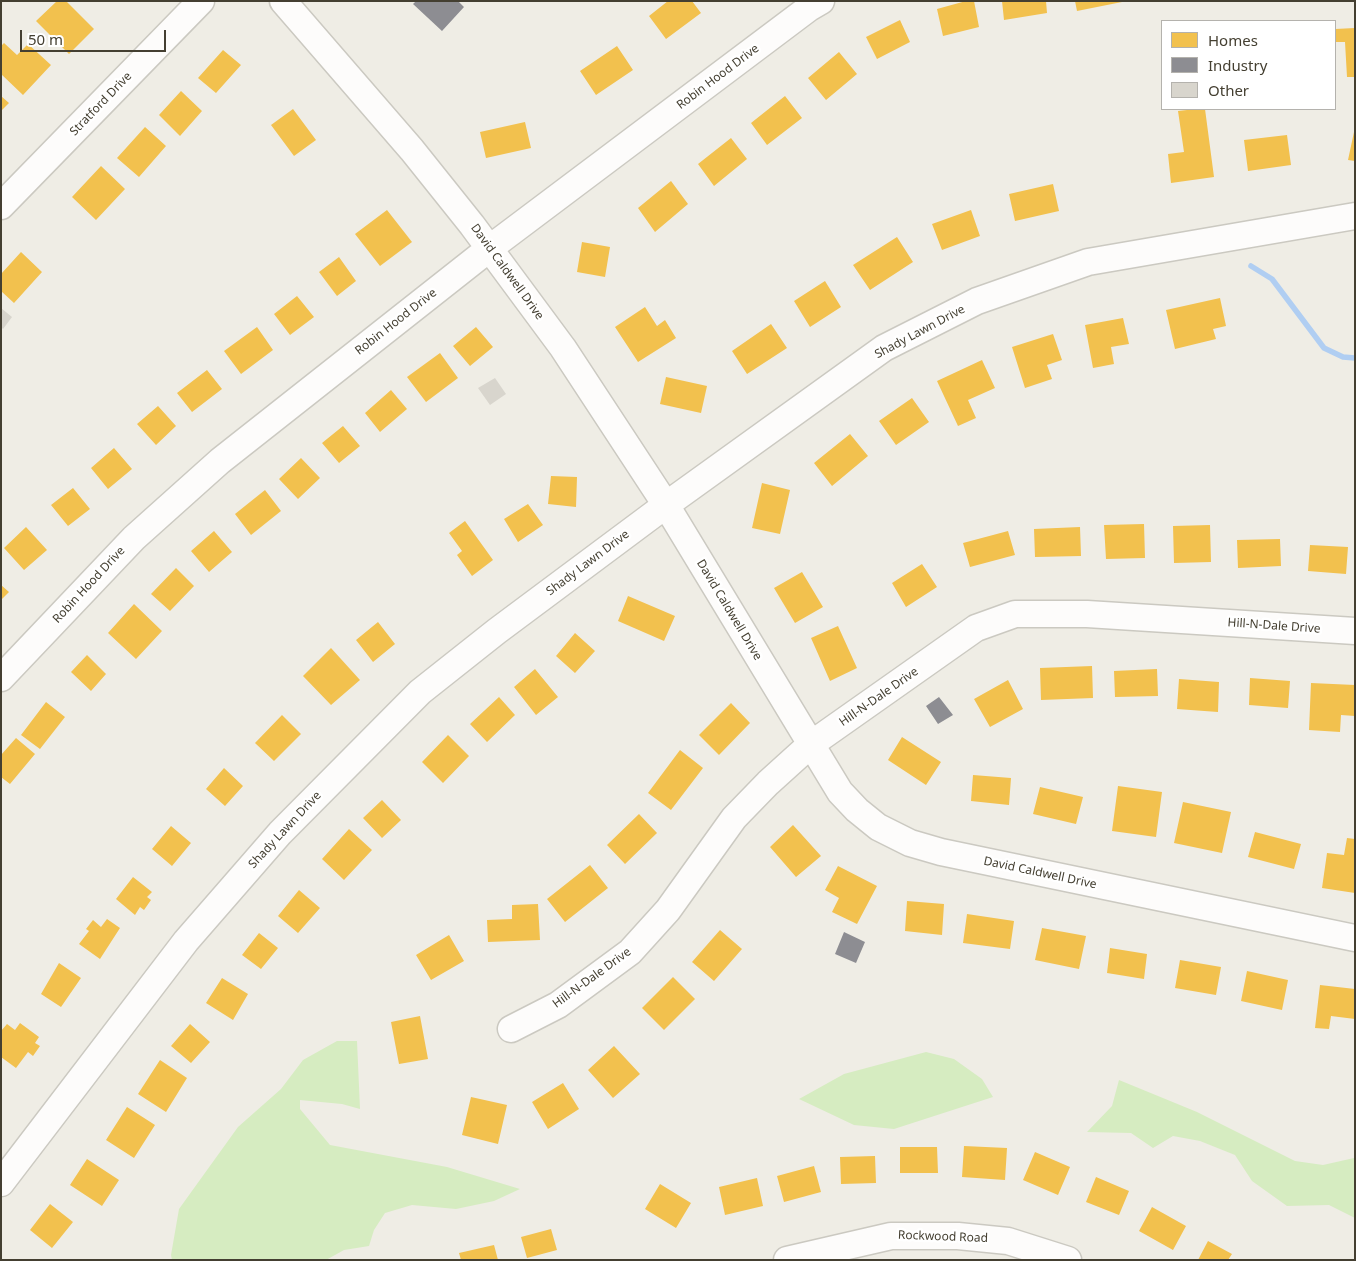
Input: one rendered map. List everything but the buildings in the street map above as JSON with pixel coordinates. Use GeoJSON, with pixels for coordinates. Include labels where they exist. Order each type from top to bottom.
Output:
{"type":"FeatureCollection","features":[{"type":"Feature","properties":{"kind":"street","name":"Stratford Drive"},"geometry":{"type":"LineString","coordinates":[[1,206],[201,1]]}},
{"type":"Feature","properties":{"kind":"street","name":"David Caldwell Drive"},"geometry":{"type":"LineString","coordinates":[[283,1],[405,142],[490,248],[563,348],[666,505],[810,745],[840,792],[857,810],[878,827],[910,843],[941,852],[1355,938]]}},
{"type":"Feature","properties":{"kind":"street","name":"Robin Hood Drive"},"geometry":{"type":"LineString","coordinates":[[1,678],[134,538],[220,461],[490,248],[809,8],[821,1]]}},
{"type":"Feature","properties":{"kind":"street","name":"Shady Lawn Drive"},"geometry":{"type":"LineString","coordinates":[[1,1183],[186,942],[280,833],[420,692],[497,631],[666,505],[884,348],[977,301],[1088,262],[1355,216]]}},
{"type":"Feature","properties":{"kind":"street","name":"Hill-N-Dale Drive"},"geometry":{"type":"LineString","coordinates":[[512,1029],[558,1005],[630,952],[668,910],[734,818],[768,783],[810,745],[976,628],[1014,614],[1087,614],[1355,631]]}},
{"type":"Feature","properties":{"kind":"street","name":"Rockwood Road"},"geometry":{"type":"LineString","coordinates":[[787,1260],[891,1236],[958,1236],[1008,1241],[1068,1260]]}},
{"type":"Feature","properties":{"kind":"green space"},"geometry":{"type":"Polygon","coordinates":[[[337,1041],[357,1041],[360,1109],[342,1104],[300,1100],[300,1109],[330,1145],[447,1167],[520,1189],[494,1201],[456,1209],[412,1205],[385,1213],[374,1230],[369,1246],[344,1250],[326,1260],[172,1260],[171,1255],[179,1209],[238,1127],[281,1089],[303,1060],[337,1041]]]}},
{"type":"Feature","properties":{"kind":"green space"},"geometry":{"type":"Polygon","coordinates":[[[926,1052],[954,1059],[982,1079],[993,1097],[894,1129],[854,1125],[799,1099],[844,1074],[926,1052]]]}},
{"type":"Feature","properties":{"kind":"green space"},"geometry":{"type":"Polygon","coordinates":[[[1119,1080],[1197,1112],[1295,1161],[1323,1165],[1354,1158],[1355,1155],[1355,1218],[1329,1205],[1287,1206],[1252,1181],[1235,1155],[1200,1141],[1173,1136],[1153,1148],[1131,1133],[1087,1132],[1112,1106],[1119,1080]]]}},
{"type":"Feature","properties":{"kind":"waterway"},"geometry":{"type":"LineString","coordinates":[[1251,266],[1272,279],[1324,348],[1343,357],[1355,358]]}}]}
